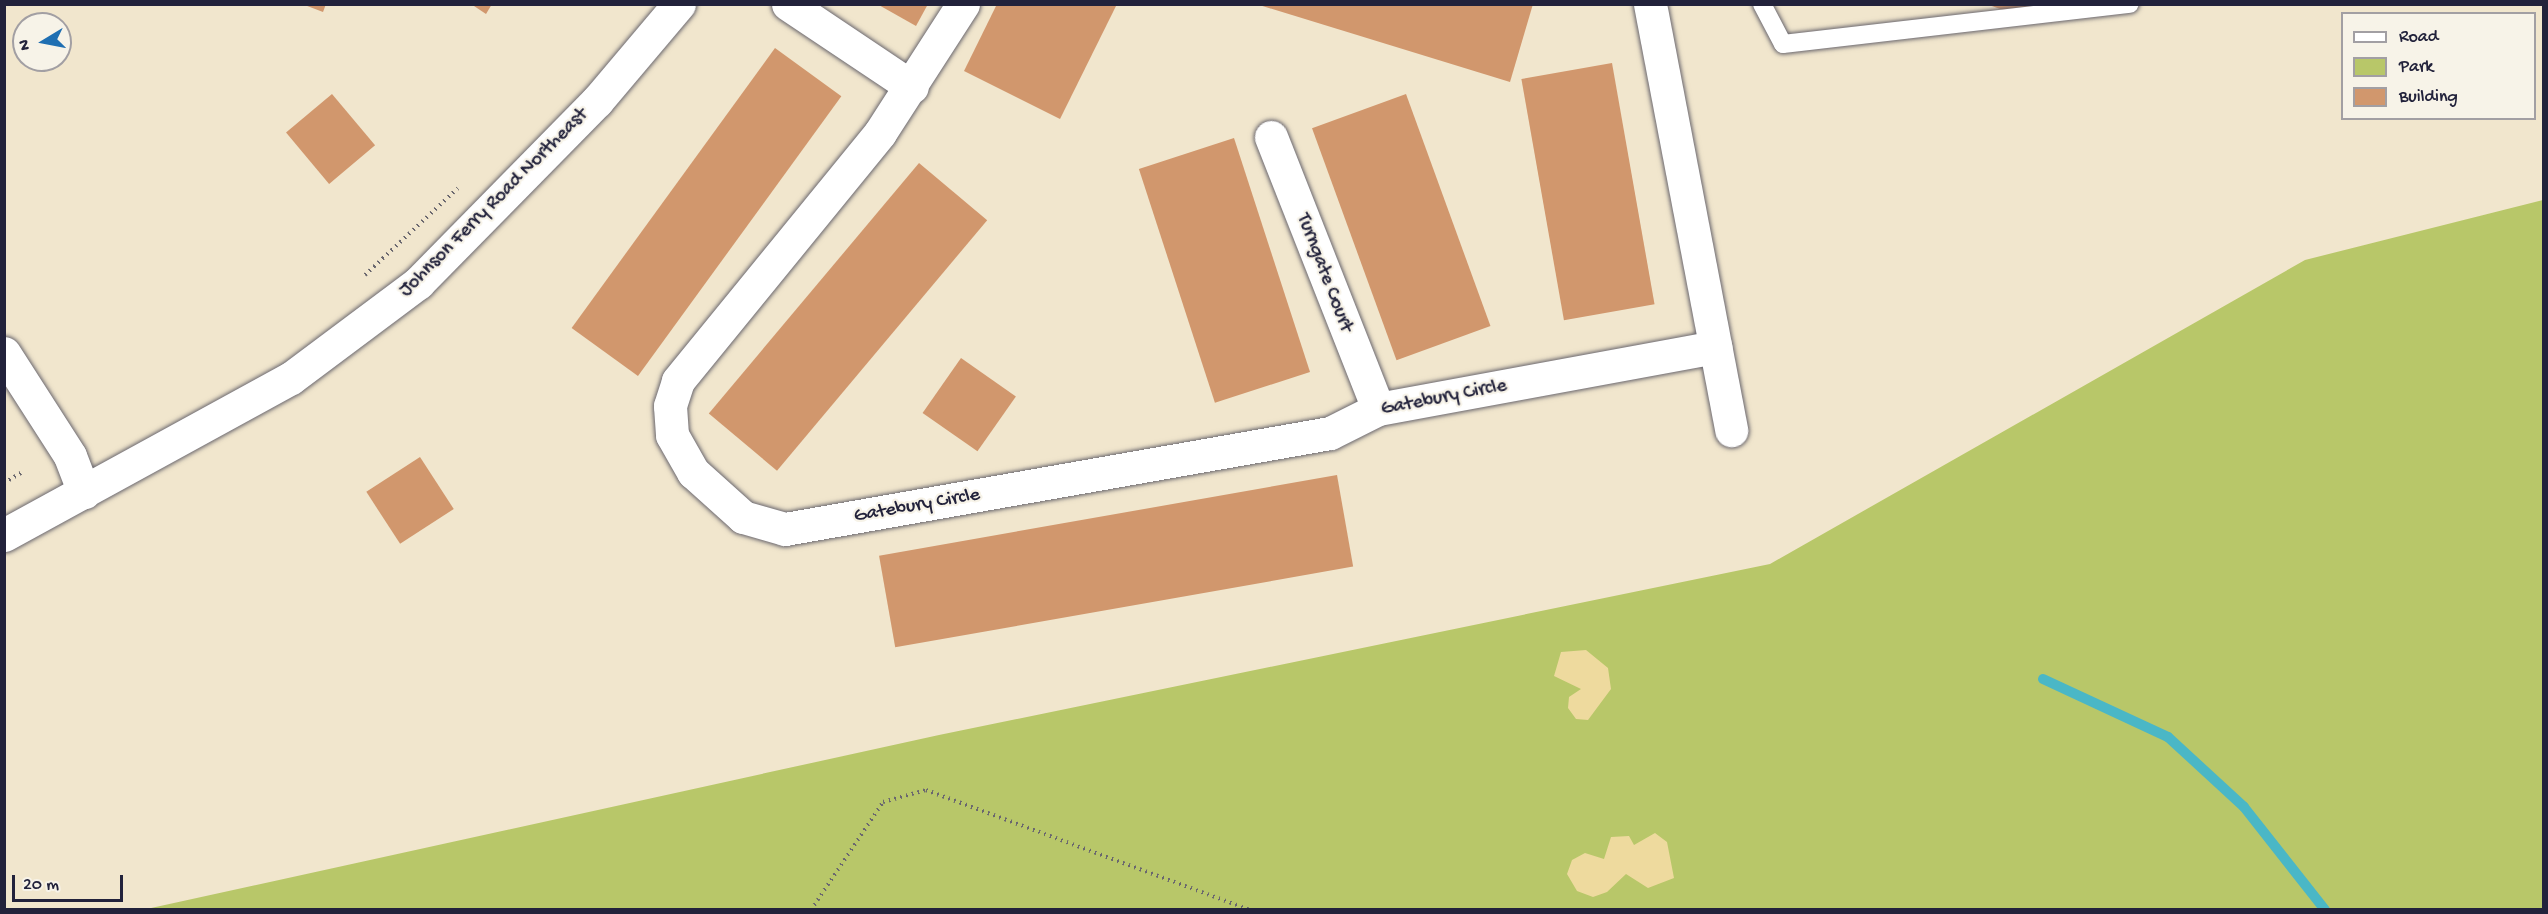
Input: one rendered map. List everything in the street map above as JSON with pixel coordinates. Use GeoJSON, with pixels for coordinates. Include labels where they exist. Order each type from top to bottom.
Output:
{"type":"FeatureCollection","features":[{"type":"Feature","properties":{"kind":"street","name":"Johnson Ferry Road Northeast"},"geometry":{"type":"LineString","coordinates":[[4,536],[291,378],[418,283],[597,101],[679,4]]}},
{"type":"Feature","properties":{"kind":"street"},"geometry":{"type":"LineString","coordinates":[[788,4],[912,87]]}},
{"type":"Feature","properties":{"kind":"street","name":"Gatebury Circle"},"geometry":{"type":"LineString","coordinates":[[963,4],[912,87],[678,381],[670,406],[672,435],[693,472],[743,517],[785,530],[1330,433],[1378,409],[1715,347]]}},
{"type":"Feature","properties":{"kind":"street"},"geometry":{"type":"LineString","coordinates":[[1650,4],[1731,430]]}},
{"type":"Feature","properties":{"kind":"street","name":"Turngate Court"},"geometry":{"type":"LineString","coordinates":[[1271,137],[1378,409]]}},
{"type":"Feature","properties":{"kind":"street"},"geometry":{"type":"LineString","coordinates":[[4,353],[70,456],[84,492]]}},
{"type":"Feature","properties":{"kind":"lane"},"geometry":{"type":"LineString","coordinates":[[1762,4],[1783,44],[2130,4]]}},
{"type":"Feature","properties":{"kind":"path"},"geometry":{"type":"LineString","coordinates":[[359,280],[467,179]]}},
{"type":"Feature","properties":{"kind":"path"},"geometry":{"type":"LineString","coordinates":[[4,483],[22,472]]}},
{"type":"Feature","properties":{"kind":"path"},"geometry":{"type":"LineString","coordinates":[[812,909],[883,802],[926,790],[1251,909]]}},
{"type":"Feature","properties":{"kind":"green space"},"geometry":{"type":"Polygon","coordinates":[[[2543,200],[2543,909],[142,910],[939,735],[1770,564],[2305,260],[2543,200]]]}},
{"type":"Feature","properties":{"kind":"sand"},"geometry":{"type":"Polygon","coordinates":[[[1586,650],[1608,668],[1611,689],[1588,720],[1576,719],[1568,708],[1569,697],[1581,689],[1554,676],[1561,652],[1586,650]]]}},
{"type":"Feature","properties":{"kind":"sand"},"geometry":{"type":"Polygon","coordinates":[[[1655,833],[1667,842],[1674,878],[1648,888],[1626,874],[1607,892],[1593,897],[1577,891],[1567,874],[1572,860],[1585,853],[1604,859],[1611,837],[1629,836],[1634,845],[1655,833]]]}},
{"type":"Feature","properties":{"kind":"building"},"geometry":{"type":"Polygon","coordinates":[[[302,4],[326,4],[323,12],[302,4]]]}},
{"type":"Feature","properties":{"kind":"building"},"geometry":{"type":"Polygon","coordinates":[[[471,4],[492,4],[486,14],[471,4]]]}},
{"type":"Feature","properties":{"kind":"building"},"geometry":{"type":"Polygon","coordinates":[[[877,4],[928,4],[916,26],[877,4]]]}},
{"type":"Feature","properties":{"kind":"building"},"geometry":{"type":"Polygon","coordinates":[[[997,4],[1117,4],[1060,119],[964,71],[997,4]]]}},
{"type":"Feature","properties":{"kind":"building"},"geometry":{"type":"Polygon","coordinates":[[[1256,4],[1533,4],[1510,82],[1256,4]]]}},
{"type":"Feature","properties":{"kind":"building"},"geometry":{"type":"Polygon","coordinates":[[[1989,5],[2041,5],[2041,6],[2006,11],[1989,5]]]}},
{"type":"Feature","properties":{"kind":"building"},"geometry":{"type":"Polygon","coordinates":[[[775,48],[841,96],[638,376],[572,328],[775,48]]]}},
{"type":"Feature","properties":{"kind":"building"},"geometry":{"type":"Polygon","coordinates":[[[1612,63],[1655,304],[1564,320],[1521,79],[1612,63]]]}},
{"type":"Feature","properties":{"kind":"building"},"geometry":{"type":"Polygon","coordinates":[[[332,94],[375,145],[329,184],[286,133],[332,94]]]}},
{"type":"Feature","properties":{"kind":"building"},"geometry":{"type":"Polygon","coordinates":[[[1406,94],[1490,326],[1397,360],[1312,128],[1406,94]]]}},
{"type":"Feature","properties":{"kind":"building"},"geometry":{"type":"Polygon","coordinates":[[[1234,138],[1310,372],[1215,403],[1139,169],[1234,138]]]}},
{"type":"Feature","properties":{"kind":"building"},"geometry":{"type":"Polygon","coordinates":[[[919,163],[987,220],[777,471],[709,413],[919,163]]]}},
{"type":"Feature","properties":{"kind":"building"},"geometry":{"type":"Polygon","coordinates":[[[961,358],[1016,396],[977,451],[923,413],[961,358]]]}},
{"type":"Feature","properties":{"kind":"building"},"geometry":{"type":"Polygon","coordinates":[[[420,457],[454,509],[400,544],[366,492],[420,457]]]}},
{"type":"Feature","properties":{"kind":"building"},"geometry":{"type":"Polygon","coordinates":[[[1337,475],[1353,567],[895,647],[879,556],[1337,475]]]}},
{"type":"Feature","properties":{"kind":"waterway"},"geometry":{"type":"LineString","coordinates":[[2043,679],[2168,737],[2244,807],[2325,910]]}}]}
